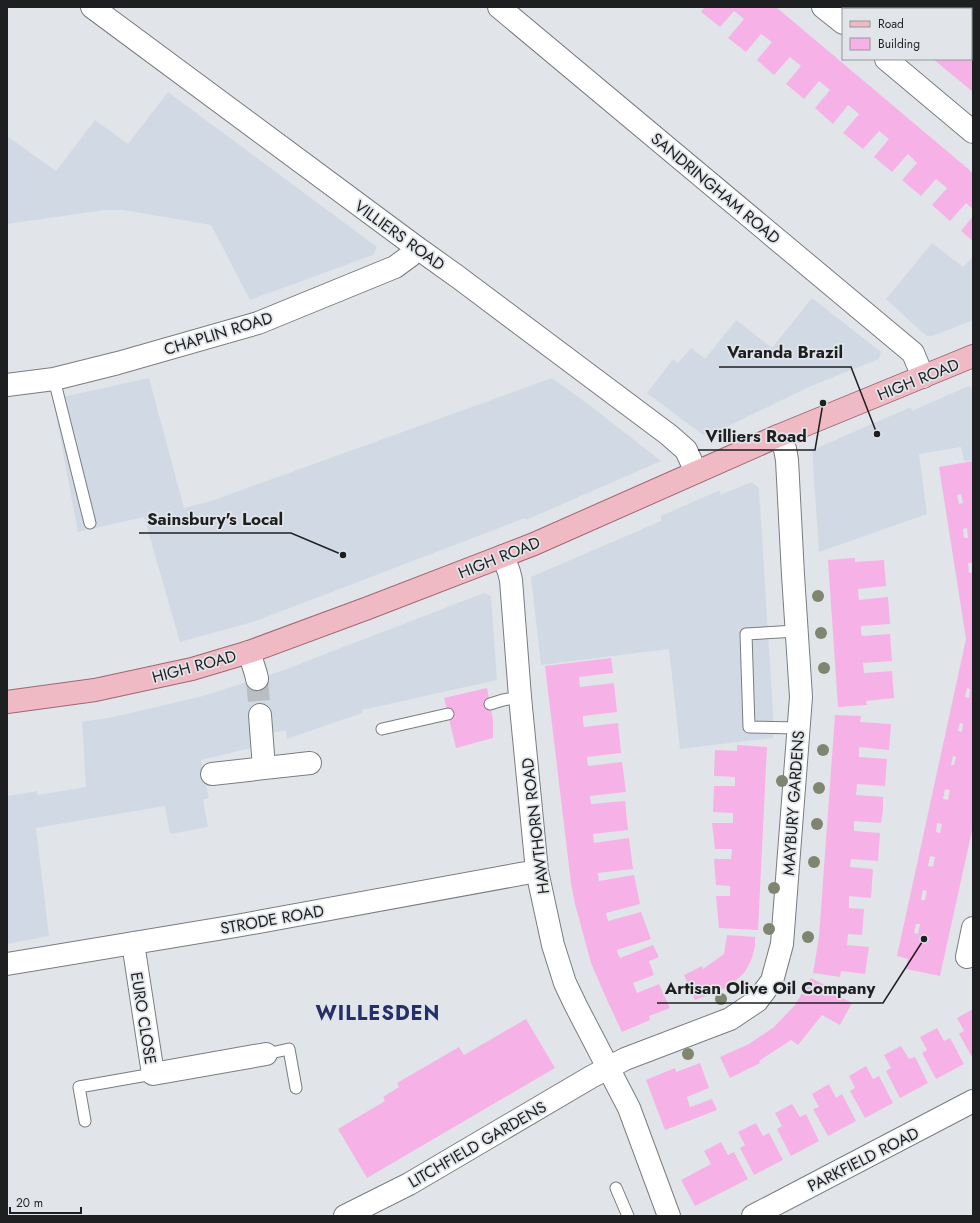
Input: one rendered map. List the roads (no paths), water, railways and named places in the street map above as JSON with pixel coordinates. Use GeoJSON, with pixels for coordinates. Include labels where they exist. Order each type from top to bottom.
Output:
{"type":"FeatureCollection","features":[{"type":"Feature","properties":{"kind":"main road","name":"HIGH ROAD"},"geometry":{"type":"LineString","coordinates":[[7,702],[103,688],[192,670],[249,652],[503,556],[778,436],[973,356]]}},
{"type":"Feature","properties":{"kind":"street","name":"VILLIERS ROAD"},"geometry":{"type":"LineString","coordinates":[[92,7],[669,435],[686,450],[696,472]]}},
{"type":"Feature","properties":{"kind":"street","name":"SANDRINGHAM ROAD"},"geometry":{"type":"LineString","coordinates":[[499,7],[913,353],[923,377]]}},
{"type":"Feature","properties":{"kind":"street"},"geometry":{"type":"LineString","coordinates":[[823,7],[842,22]]}},
{"type":"Feature","properties":{"kind":"street"},"geometry":{"type":"LineString","coordinates":[[887,60],[973,132]]}},
{"type":"Feature","properties":{"kind":"street","name":"CHAPLIN ROAD"},"geometry":{"type":"LineString","coordinates":[[7,385],[54,379],[118,363],[258,322],[395,267],[410,256],[416,247]]}},
{"type":"Feature","properties":{"kind":"street","name":"MAYBURY GARDENS"},"geometry":{"type":"LineString","coordinates":[[608,1068],[625,1059],[730,1019],[757,1001],[772,981],[782,944],[801,697],[787,460],[785,449],[778,436]]}},
{"type":"Feature","properties":{"kind":"street","name":"HAWTHORN ROAD"},"geometry":{"type":"LineString","coordinates":[[503,556],[510,572],[511,580],[520,697],[537,871],[553,945],[565,983],[629,1108],[669,1216]]}},
{"type":"Feature","properties":{"kind":"street"},"geometry":{"type":"LineString","coordinates":[[249,652],[257,679]]}},
{"type":"Feature","properties":{"kind":"street"},"geometry":{"type":"LineString","coordinates":[[260,715],[264,768]]}},
{"type":"Feature","properties":{"kind":"street"},"geometry":{"type":"LineString","coordinates":[[212,774],[310,762]]}},
{"type":"Feature","properties":{"kind":"street","name":"STRODE ROAD"},"geometry":{"type":"LineString","coordinates":[[7,964],[260,922],[537,871]]}},
{"type":"Feature","properties":{"kind":"street"},"geometry":{"type":"LineString","coordinates":[[967,957],[973,928]]}},
{"type":"Feature","properties":{"kind":"street","name":"EURO CLOSE"},"geometry":{"type":"LineString","coordinates":[[133,943],[153,1074],[266,1054]]}},
{"type":"Feature","properties":{"kind":"street","name":"LITCHFIELD GARDENS"},"geometry":{"type":"LineString","coordinates":[[350,1215],[409,1184],[590,1077],[608,1068]]}},
{"type":"Feature","properties":{"kind":"street","name":"PARKFIELD ROAD"},"geometry":{"type":"LineString","coordinates":[[753,1216],[973,1101]]}},
{"type":"Feature","properties":{"kind":"lane"},"geometry":{"type":"LineString","coordinates":[[54,379],[90,523]]}},
{"type":"Feature","properties":{"kind":"lane"},"geometry":{"type":"LineString","coordinates":[[797,631],[746,634],[749,726],[799,728]]}},
{"type":"Feature","properties":{"kind":"lane"},"geometry":{"type":"LineString","coordinates":[[490,704],[520,697]]}},
{"type":"Feature","properties":{"kind":"lane"},"geometry":{"type":"LineString","coordinates":[[382,729],[448,714]]}},
{"type":"Feature","properties":{"kind":"lane"},"geometry":{"type":"LineString","coordinates":[[266,1054],[290,1049],[296,1088]]}},
{"type":"Feature","properties":{"kind":"lane"},"geometry":{"type":"LineString","coordinates":[[85,1121],[79,1087],[153,1074]]}},
{"type":"Feature","properties":{"kind":"lane"},"geometry":{"type":"LineString","coordinates":[[616,1188],[628,1216]]}},
{"type":"Feature","properties":{"kind":"tunnel"},"geometry":{"type":"LineString","coordinates":[[257,679],[260,715]]}},
{"type":"Feature","properties":{"kind":"place","name":"Villiers Road"},"geometry":{"type":"Point","coordinates":[823,403]}},
{"type":"Feature","properties":{"kind":"place","name":"Varanda Brazil"},"geometry":{"type":"Point","coordinates":[877,434]}},
{"type":"Feature","properties":{"kind":"place","name":"Sainsbury's Local"},"geometry":{"type":"Point","coordinates":[343,555]}},
{"type":"Feature","properties":{"kind":"place","name":"Artisan Olive Oil Company"},"geometry":{"type":"Point","coordinates":[924,939]}},
{"type":"Feature","properties":{"kind":"district","name":"WILLESDEN"},"geometry":{"type":"Point","coordinates":[378,1013]}}]}
